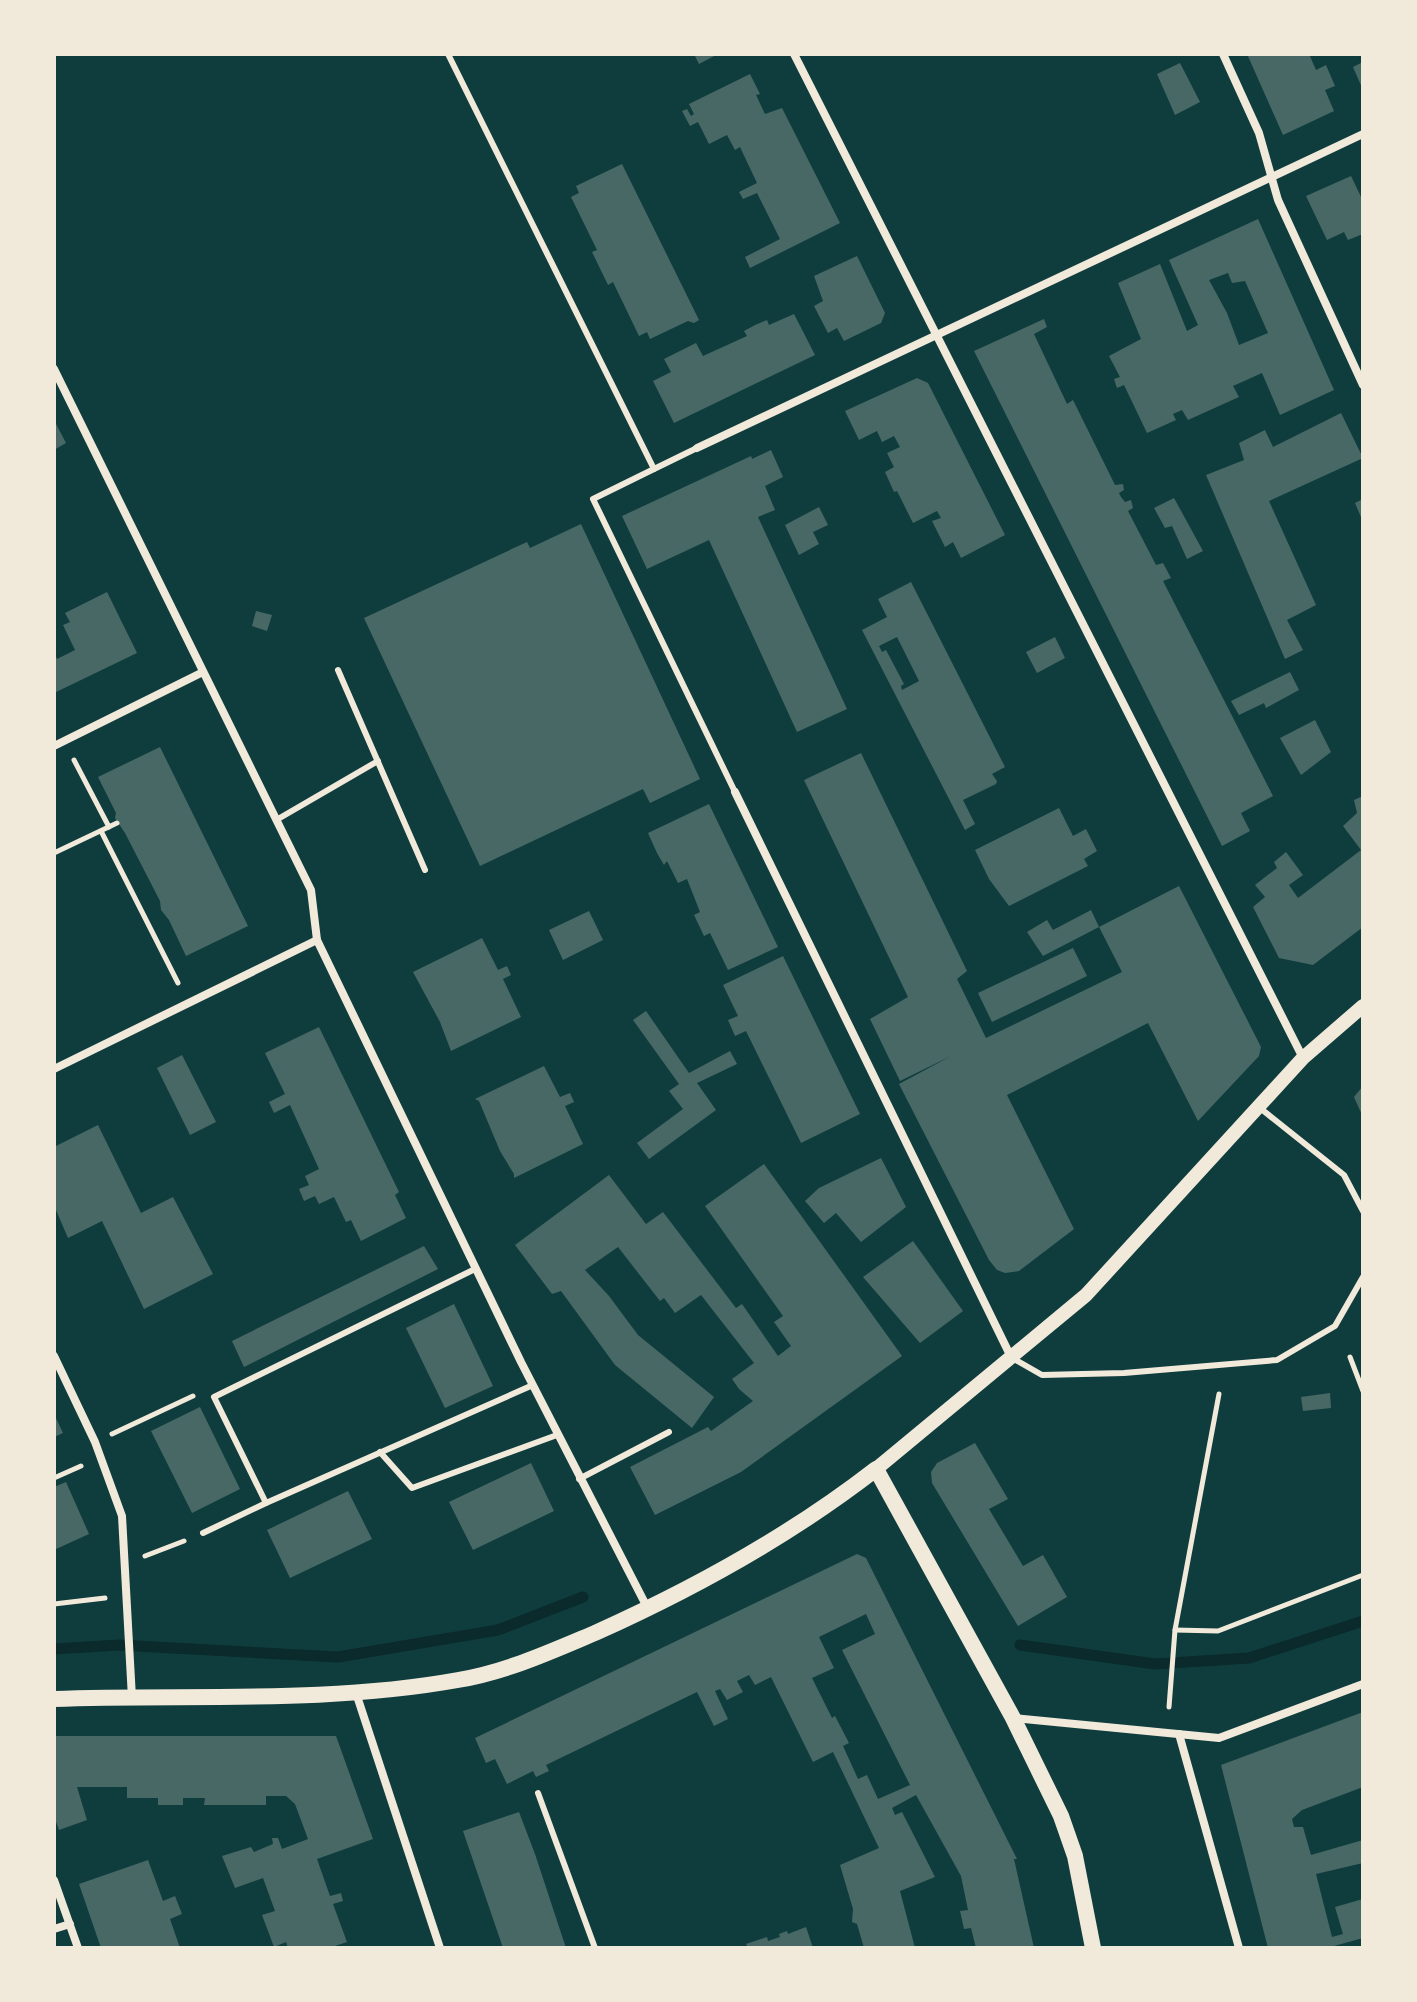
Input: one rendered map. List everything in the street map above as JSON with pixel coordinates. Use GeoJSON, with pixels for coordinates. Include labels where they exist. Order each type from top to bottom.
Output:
{"type":"FeatureCollection","features":[{"type":"Feature","properties":{"kind":"main road"},"geometry":{"type":"LineString","coordinates":[[54,1699],[356,1693],[459,1680],[513,1667],[648,1609],[760,1546],[839,1497],[876,1469],[1013,1718],[1068,1832],[1093,1948]]}},
{"type":"Feature","properties":{"kind":"street"},"geometry":{"type":"LineString","coordinates":[[794,54],[1303,1058]]}},
{"type":"Feature","properties":{"kind":"street"},"geometry":{"type":"LineString","coordinates":[[1223,54],[1259,133],[1278,200],[1363,385]]}},
{"type":"Feature","properties":{"kind":"street"},"geometry":{"type":"LineString","coordinates":[[697,448],[1363,134]]}},
{"type":"Feature","properties":{"kind":"street"},"geometry":{"type":"LineString","coordinates":[[54,369],[311,890],[317,940],[557,1435],[648,1609]]}},
{"type":"Feature","properties":{"kind":"street"},"geometry":{"type":"LineString","coordinates":[[54,746],[203,672]]}},
{"type":"Feature","properties":{"kind":"street"},"geometry":{"type":"LineString","coordinates":[[735,792],[1011,1357]]}},
{"type":"Feature","properties":{"kind":"street"},"geometry":{"type":"LineString","coordinates":[[54,1069],[317,940]]}},
{"type":"Feature","properties":{"kind":"street"},"geometry":{"type":"LineString","coordinates":[[876,1469],[1086,1295],[1303,1058],[1363,1006]]}},
{"type":"Feature","properties":{"kind":"street"},"geometry":{"type":"LineString","coordinates":[[54,1356],[95,1442],[122,1516],[132,1698]]}},
{"type":"Feature","properties":{"kind":"street"},"geometry":{"type":"LineString","coordinates":[[1013,1718],[1219,1738],[1363,1684]]}},
{"type":"Feature","properties":{"kind":"street"},"geometry":{"type":"LineString","coordinates":[[356,1693],[440,1948]]}},
{"type":"Feature","properties":{"kind":"street"},"geometry":{"type":"LineString","coordinates":[[1179,1734],[1239,1948]]}},
{"type":"Feature","properties":{"kind":"street"},"geometry":{"type":"LineString","coordinates":[[54,1880],[78,1948]]}},
{"type":"Feature","properties":{"kind":"street"},"geometry":{"type":"LineString","coordinates":[[54,1929],[70,1924]]}},
{"type":"Feature","properties":{"kind":"lane"},"geometry":{"type":"LineString","coordinates":[[448,54],[654,469]]}},
{"type":"Feature","properties":{"kind":"lane"},"geometry":{"type":"LineString","coordinates":[[697,448],[593,499],[735,792]]}},
{"type":"Feature","properties":{"kind":"lane"},"geometry":{"type":"LineString","coordinates":[[338,670],[425,870]]}},
{"type":"Feature","properties":{"kind":"lane"},"geometry":{"type":"LineString","coordinates":[[278,819],[378,761]]}},
{"type":"Feature","properties":{"kind":"lane"},"geometry":{"type":"LineString","coordinates":[[1260,1108],[1344,1175],[1363,1211]]}},
{"type":"Feature","properties":{"kind":"lane"},"geometry":{"type":"LineString","coordinates":[[266,1503],[214,1397],[475,1269]]}},
{"type":"Feature","properties":{"kind":"lane"},"geometry":{"type":"LineString","coordinates":[[1011,1357],[1042,1375],[1124,1373],[1277,1360],[1335,1326],[1363,1277]]}},
{"type":"Feature","properties":{"kind":"lane"},"geometry":{"type":"LineString","coordinates":[[203,1533],[533,1385]]}},
{"type":"Feature","properties":{"kind":"lane"},"geometry":{"type":"LineString","coordinates":[[579,1479],[669,1432]]}},
{"type":"Feature","properties":{"kind":"lane"},"geometry":{"type":"LineString","coordinates":[[380,1452],[412,1488],[557,1435]]}},
{"type":"Feature","properties":{"kind":"lane"},"geometry":{"type":"LineString","coordinates":[[538,1793],[595,1948]]}},
{"type":"Feature","properties":{"kind":"path"},"geometry":{"type":"LineString","coordinates":[[64,741],[109,827]]}},
{"type":"Feature","properties":{"kind":"path"},"geometry":{"type":"LineString","coordinates":[[54,853],[117,823]]}},
{"type":"Feature","properties":{"kind":"path"},"geometry":{"type":"LineString","coordinates":[[101,831],[188,1004]]}},
{"type":"Feature","properties":{"kind":"path"},"geometry":{"type":"LineString","coordinates":[[1350,1357],[1363,1391]]}},
{"type":"Feature","properties":{"kind":"path"},"geometry":{"type":"LineString","coordinates":[[95,1442],[197,1394],[214,1397]]}},
{"type":"Feature","properties":{"kind":"path"},"geometry":{"type":"LineString","coordinates":[[1169,1707],[1175,1630],[1219,1394]]}},
{"type":"Feature","properties":{"kind":"path"},"geometry":{"type":"LineString","coordinates":[[54,1478],[80,1466]]}},
{"type":"Feature","properties":{"kind":"path"},"geometry":{"type":"LineString","coordinates":[[125,1565],[203,1533]]}},
{"type":"Feature","properties":{"kind":"path"},"geometry":{"type":"LineString","coordinates":[[1175,1630],[1218,1631],[1363,1575]]}},
{"type":"Feature","properties":{"kind":"path"},"geometry":{"type":"LineString","coordinates":[[54,1604],[126,1595]]}},
{"type":"Feature","properties":{"kind":"building"},"geometry":{"type":"Polygon","coordinates":[[[694,54],[718,54],[699,64],[694,54]]]}},
{"type":"Feature","properties":{"kind":"building"},"geometry":{"type":"Polygon","coordinates":[[[1247,54],[1309,54],[1316,70],[1326,65],[1335,86],[1325,90],[1334,111],[1283,135],[1247,54]]]}},
{"type":"Feature","properties":{"kind":"building"},"geometry":{"type":"Polygon","coordinates":[[[1363,62],[1363,90],[1353,67],[1363,62]]]}},
{"type":"Feature","properties":{"kind":"building"},"geometry":{"type":"Polygon","coordinates":[[[1180,63],[1200,102],[1175,115],[1157,74],[1180,63]]]}},
{"type":"Feature","properties":{"kind":"building"},"geometry":{"type":"Polygon","coordinates":[[[750,74],[765,114],[782,108],[840,223],[750,268],[745,257],[780,239],[757,193],[743,199],[739,192],[757,183],[740,147],[735,150],[727,135],[709,144],[698,122],[690,126],[682,111],[687,109],[691,116],[694,114],[689,104],[750,74]]]}},
{"type":"Feature","properties":{"kind":"building"},"geometry":{"type":"Polygon","coordinates":[[[622,164],[699,320],[694,323],[688,321],[650,339],[647,332],[639,336],[613,282],[608,285],[592,252],[597,250],[571,197],[579,193],[576,186],[622,164]]]}},
{"type":"Feature","properties":{"kind":"building"},"geometry":{"type":"Polygon","coordinates":[[[1351,176],[1363,201],[1363,234],[1348,240],[1344,232],[1327,240],[1306,196],[1351,176]]]}},
{"type":"Feature","properties":{"kind":"building"},"geometry":{"type":"Polygon","coordinates":[[[1258,219],[1334,390],[1280,415],[1262,373],[1233,386],[1239,397],[1188,420],[1182,410],[1173,414],[1176,420],[1147,433],[1124,385],[1117,388],[1114,379],[1120,377],[1109,356],[1141,339],[1118,283],[1160,264],[1187,331],[1198,325],[1169,260],[1258,219]],[[1228,273],[1209,280],[1227,313],[1239,345],[1268,333],[1245,281],[1232,283],[1228,273]]]}},
{"type":"Feature","properties":{"kind":"building"},"geometry":{"type":"Polygon","coordinates":[[[857,256],[885,313],[881,323],[844,341],[837,328],[828,333],[814,306],[823,301],[814,276],[857,256]]]}},
{"type":"Feature","properties":{"kind":"building"},"geometry":{"type":"Polygon","coordinates":[[[794,314],[815,355],[674,423],[653,381],[671,372],[664,359],[696,343],[703,356],[747,336],[744,331],[755,325],[767,320],[769,325],[794,314]]]}},
{"type":"Feature","properties":{"kind":"building"},"geometry":{"type":"Polygon","coordinates":[[[1044,319],[1047,327],[1034,334],[1067,404],[1073,400],[1115,485],[1123,484],[1124,490],[1119,493],[1125,502],[1131,500],[1133,508],[1128,511],[1156,565],[1163,563],[1171,578],[1163,581],[1273,796],[1241,813],[1250,831],[1222,846],[974,351],[1044,319]]]}},
{"type":"Feature","properties":{"kind":"building"},"geometry":{"type":"Polygon","coordinates":[[[917,378],[928,383],[1005,535],[961,558],[953,542],[945,547],[932,521],[941,518],[937,511],[913,523],[897,491],[894,492],[885,472],[894,467],[887,453],[900,447],[894,436],[882,442],[877,431],[859,440],[845,411],[917,378]]]}},
{"type":"Feature","properties":{"kind":"building"},"geometry":{"type":"Polygon","coordinates":[[[1341,413],[1363,458],[1269,501],[1316,605],[1287,620],[1303,650],[1285,659],[1206,475],[1244,460],[1239,443],[1265,430],[1273,447],[1341,413]]]}},
{"type":"Feature","properties":{"kind":"building"},"geometry":{"type":"Polygon","coordinates":[[[54,420],[66,443],[54,450],[54,420]]]}},
{"type":"Feature","properties":{"kind":"building"},"geometry":{"type":"Polygon","coordinates":[[[771,450],[783,477],[765,486],[775,510],[758,517],[847,709],[797,732],[709,540],[647,569],[622,516],[751,456],[752,459],[771,450]]]}},
{"type":"Feature","properties":{"kind":"building"},"geometry":{"type":"Polygon","coordinates":[[[1174,498],[1203,551],[1187,559],[1172,526],[1165,528],[1154,508],[1174,498]]]}},
{"type":"Feature","properties":{"kind":"building"},"geometry":{"type":"Polygon","coordinates":[[[1363,499],[1363,522],[1355,503],[1363,499]]]}},
{"type":"Feature","properties":{"kind":"building"},"geometry":{"type":"Polygon","coordinates":[[[819,507],[828,525],[813,532],[819,544],[799,555],[785,525],[819,507]]]}},
{"type":"Feature","properties":{"kind":"building"},"geometry":{"type":"Polygon","coordinates":[[[581,524],[700,779],[650,803],[643,789],[480,866],[364,618],[527,542],[530,548],[581,524]]]}},
{"type":"Feature","properties":{"kind":"building"},"geometry":{"type":"Polygon","coordinates":[[[911,582],[1005,767],[992,774],[996,784],[963,800],[975,824],[965,830],[862,630],[887,617],[878,599],[911,582]],[[897,637],[879,646],[882,652],[886,650],[904,684],[902,690],[919,681],[897,637]]]}},
{"type":"Feature","properties":{"kind":"building"},"geometry":{"type":"Polygon","coordinates":[[[107,592],[137,653],[54,693],[54,653],[57,659],[75,650],[63,625],[70,622],[65,613],[107,592]]]}},
{"type":"Feature","properties":{"kind":"building"},"geometry":{"type":"Polygon","coordinates":[[[256,611],[272,615],[267,631],[252,626],[256,611]]]}},
{"type":"Feature","properties":{"kind":"building"},"geometry":{"type":"Polygon","coordinates":[[[1055,637],[1065,658],[1037,673],[1026,652],[1055,637]]]}},
{"type":"Feature","properties":{"kind":"building"},"geometry":{"type":"Polygon","coordinates":[[[1290,672],[1299,690],[1266,708],[1264,703],[1239,715],[1231,701],[1290,672]]]}},
{"type":"Feature","properties":{"kind":"building"},"geometry":{"type":"Polygon","coordinates":[[[1315,720],[1331,752],[1301,775],[1280,738],[1315,720]]]}},
{"type":"Feature","properties":{"kind":"building"},"geometry":{"type":"Polygon","coordinates":[[[160,747],[248,926],[186,956],[115,818],[116,813],[98,777],[160,747]]]}},
{"type":"Feature","properties":{"kind":"building"},"geometry":{"type":"Polygon","coordinates":[[[861,753],[967,971],[957,979],[986,1038],[1122,972],[1099,927],[1179,886],[1261,1047],[1259,1056],[1198,1121],[1148,1023],[1007,1095],[1074,1229],[1019,1271],[1005,1273],[997,1270],[989,1260],[899,1084],[951,1056],[900,1081],[870,1019],[908,997],[804,780],[861,753]]]}},
{"type":"Feature","properties":{"kind":"building"},"geometry":{"type":"Polygon","coordinates":[[[1363,796],[1363,927],[1313,965],[1279,958],[1253,907],[1265,897],[1255,885],[1277,868],[1274,862],[1286,852],[1303,875],[1289,885],[1298,898],[1361,850],[1343,826],[1357,813],[1354,800],[1363,796]]]}},
{"type":"Feature","properties":{"kind":"building"},"geometry":{"type":"Polygon","coordinates":[[[709,804],[778,947],[728,970],[710,933],[704,936],[694,915],[700,912],[687,879],[678,883],[667,861],[664,865],[648,833],[709,804]]]}},
{"type":"Feature","properties":{"kind":"building"},"geometry":{"type":"Polygon","coordinates":[[[1059,808],[1073,836],[1086,829],[1097,851],[1084,859],[1088,866],[1009,906],[989,879],[975,850],[1059,808]]]}},
{"type":"Feature","properties":{"kind":"building"},"geometry":{"type":"Polygon","coordinates":[[[1091,910],[1099,927],[1043,956],[1027,932],[1047,920],[1053,930],[1091,910]]]}},
{"type":"Feature","properties":{"kind":"building"},"geometry":{"type":"Polygon","coordinates":[[[589,911],[603,940],[563,960],[549,930],[589,911]]]}},
{"type":"Feature","properties":{"kind":"building"},"geometry":{"type":"Polygon","coordinates":[[[482,938],[498,970],[507,966],[511,975],[503,979],[521,1017],[451,1051],[440,1022],[413,972],[482,938]]]}},
{"type":"Feature","properties":{"kind":"building"},"geometry":{"type":"Polygon","coordinates":[[[1073,948],[1087,976],[992,1022],[978,993],[1073,948]]]}},
{"type":"Feature","properties":{"kind":"building"},"geometry":{"type":"Polygon","coordinates":[[[783,956],[860,1114],[801,1143],[746,1031],[735,1036],[728,1020],[738,1016],[723,985],[783,956]]]}},
{"type":"Feature","properties":{"kind":"building"},"geometry":{"type":"Polygon","coordinates":[[[646,1011],[689,1073],[730,1051],[737,1064],[697,1083],[716,1110],[649,1159],[637,1143],[683,1109],[669,1091],[679,1084],[633,1020],[646,1011]]]}},
{"type":"Feature","properties":{"kind":"building"},"geometry":{"type":"Polygon","coordinates":[[[319,1027],[399,1192],[395,1195],[406,1218],[361,1241],[351,1220],[346,1222],[334,1197],[319,1204],[315,1196],[304,1201],[299,1189],[309,1185],[305,1176],[319,1169],[290,1105],[274,1113],[269,1102],[285,1094],[265,1053],[319,1027]]]}},
{"type":"Feature","properties":{"kind":"building"},"geometry":{"type":"Polygon","coordinates":[[[182,1055],[216,1122],[190,1135],[157,1068],[182,1055]]]}},
{"type":"Feature","properties":{"kind":"building"},"geometry":{"type":"Polygon","coordinates":[[[544,1066],[560,1097],[570,1093],[574,1102],[565,1106],[583,1144],[514,1178],[479,1101],[475,1099],[544,1066]]]}},
{"type":"Feature","properties":{"kind":"building"},"geometry":{"type":"Polygon","coordinates":[[[1363,1086],[1363,1117],[1354,1097],[1363,1086]]]}},
{"type":"Feature","properties":{"kind":"building"},"geometry":{"type":"Polygon","coordinates":[[[98,1125],[141,1213],[173,1197],[213,1274],[144,1309],[102,1221],[68,1238],[54,1210],[54,1147],[98,1125]]]}},
{"type":"Feature","properties":{"kind":"building"},"geometry":{"type":"Polygon","coordinates":[[[881,1158],[906,1207],[861,1242],[836,1213],[824,1223],[805,1201],[819,1188],[881,1158]]]}},
{"type":"Feature","properties":{"kind":"building"},"geometry":{"type":"Polygon","coordinates":[[[764,1164],[902,1356],[741,1472],[655,1515],[630,1467],[708,1427],[711,1431],[753,1401],[732,1379],[754,1363],[701,1295],[675,1313],[664,1298],[660,1301],[618,1247],[585,1270],[638,1335],[714,1397],[692,1428],[615,1365],[561,1291],[552,1294],[515,1245],[609,1175],[646,1224],[663,1212],[736,1308],[742,1304],[778,1356],[791,1346],[774,1322],[783,1316],[705,1206],[764,1164]]]}},
{"type":"Feature","properties":{"kind":"building"},"geometry":{"type":"Polygon","coordinates":[[[913,1241],[963,1311],[920,1343],[863,1277],[913,1241]]]}},
{"type":"Feature","properties":{"kind":"building"},"geometry":{"type":"Polygon","coordinates":[[[424,1246],[438,1269],[244,1367],[232,1341],[424,1246]]]}},
{"type":"Feature","properties":{"kind":"building"},"geometry":{"type":"Polygon","coordinates":[[[454,1304],[493,1386],[445,1408],[406,1328],[454,1304]]]}},
{"type":"Feature","properties":{"kind":"building"},"geometry":{"type":"Polygon","coordinates":[[[1330,1393],[1331,1408],[1303,1411],[1301,1397],[1330,1393]]]}},
{"type":"Feature","properties":{"kind":"building"},"geometry":{"type":"Polygon","coordinates":[[[200,1407],[240,1489],[192,1513],[151,1431],[200,1407]]]}},
{"type":"Feature","properties":{"kind":"building"},"geometry":{"type":"Polygon","coordinates":[[[54,1414],[63,1433],[54,1437],[54,1414]]]}},
{"type":"Feature","properties":{"kind":"building"},"geometry":{"type":"Polygon","coordinates":[[[975,1443],[1008,1499],[989,1509],[1023,1566],[1043,1555],[1067,1597],[1018,1626],[932,1483],[931,1472],[937,1463],[975,1443]]]}},
{"type":"Feature","properties":{"kind":"building"},"geometry":{"type":"Polygon","coordinates":[[[531,1463],[554,1511],[473,1550],[449,1502],[531,1463]]]}},
{"type":"Feature","properties":{"kind":"building"},"geometry":{"type":"Polygon","coordinates":[[[66,1482],[89,1534],[54,1550],[54,1487],[66,1482]]]}},
{"type":"Feature","properties":{"kind":"building"},"geometry":{"type":"Polygon","coordinates":[[[348,1491],[372,1539],[290,1578],[267,1530],[348,1491]]]}},
{"type":"Feature","properties":{"kind":"building"},"geometry":{"type":"Polygon","coordinates":[[[857,1554],[866,1558],[1017,1859],[1014,1859],[1034,1948],[976,1948],[971,1928],[964,1929],[960,1911],[968,1910],[961,1876],[916,1795],[892,1808],[895,1815],[902,1812],[935,1877],[900,1891],[915,1948],[864,1948],[857,1924],[852,1922],[853,1909],[840,1865],[879,1848],[833,1752],[813,1762],[771,1677],[755,1685],[749,1675],[737,1681],[743,1692],[727,1700],[720,1689],[715,1691],[728,1719],[714,1726],[697,1692],[546,1765],[549,1771],[536,1777],[533,1771],[507,1784],[495,1759],[486,1763],[475,1738],[857,1554]],[[866,1614],[819,1637],[834,1668],[812,1678],[832,1718],[835,1716],[849,1743],[843,1746],[858,1779],[867,1775],[878,1799],[910,1785],[842,1650],[875,1634],[866,1614]]]}},
{"type":"Feature","properties":{"kind":"building"},"geometry":{"type":"Polygon","coordinates":[[[1363,1712],[1363,1787],[1302,1810],[1292,1819],[1294,1827],[1303,1827],[1311,1855],[1363,1840],[1363,1863],[1316,1874],[1332,1937],[1343,1934],[1335,1907],[1363,1899],[1363,1938],[1335,1948],[1268,1948],[1221,1765],[1363,1712]]]}},
{"type":"Feature","properties":{"kind":"building"},"geometry":{"type":"Polygon","coordinates":[[[54,1736],[336,1736],[373,1839],[317,1859],[330,1896],[341,1893],[343,1901],[333,1904],[347,1942],[329,1948],[288,1948],[286,1942],[274,1947],[262,1915],[275,1911],[263,1878],[235,1888],[222,1856],[251,1847],[254,1852],[273,1844],[272,1838],[278,1838],[282,1849],[308,1839],[295,1804],[286,1796],[266,1796],[266,1805],[204,1805],[205,1798],[183,1798],[183,1805],[158,1805],[158,1798],[127,1798],[127,1787],[77,1787],[87,1820],[59,1830],[54,1816],[54,1736]]]}},
{"type":"Feature","properties":{"kind":"building"},"geometry":{"type":"Polygon","coordinates":[[[519,1812],[566,1948],[503,1948],[463,1831],[519,1812]]]}},
{"type":"Feature","properties":{"kind":"building"},"geometry":{"type":"Polygon","coordinates":[[[148,1860],[163,1901],[175,1896],[182,1914],[170,1919],[180,1948],[101,1948],[79,1884],[148,1860]]]}},
{"type":"Feature","properties":{"kind":"building"},"geometry":{"type":"Polygon","coordinates":[[[806,1927],[813,1948],[748,1948],[746,1944],[767,1937],[768,1941],[787,1931],[788,1934],[806,1927]]]}},
{"type":"Feature","properties":{"kind":"waterway"},"geometry":{"type":"LineString","coordinates":[[54,1649],[119,1645],[338,1657],[498,1630],[583,1597]]}},
{"type":"Feature","properties":{"kind":"waterway"},"geometry":{"type":"LineString","coordinates":[[1020,1645],[1155,1664],[1249,1658],[1363,1621]]}}]}
